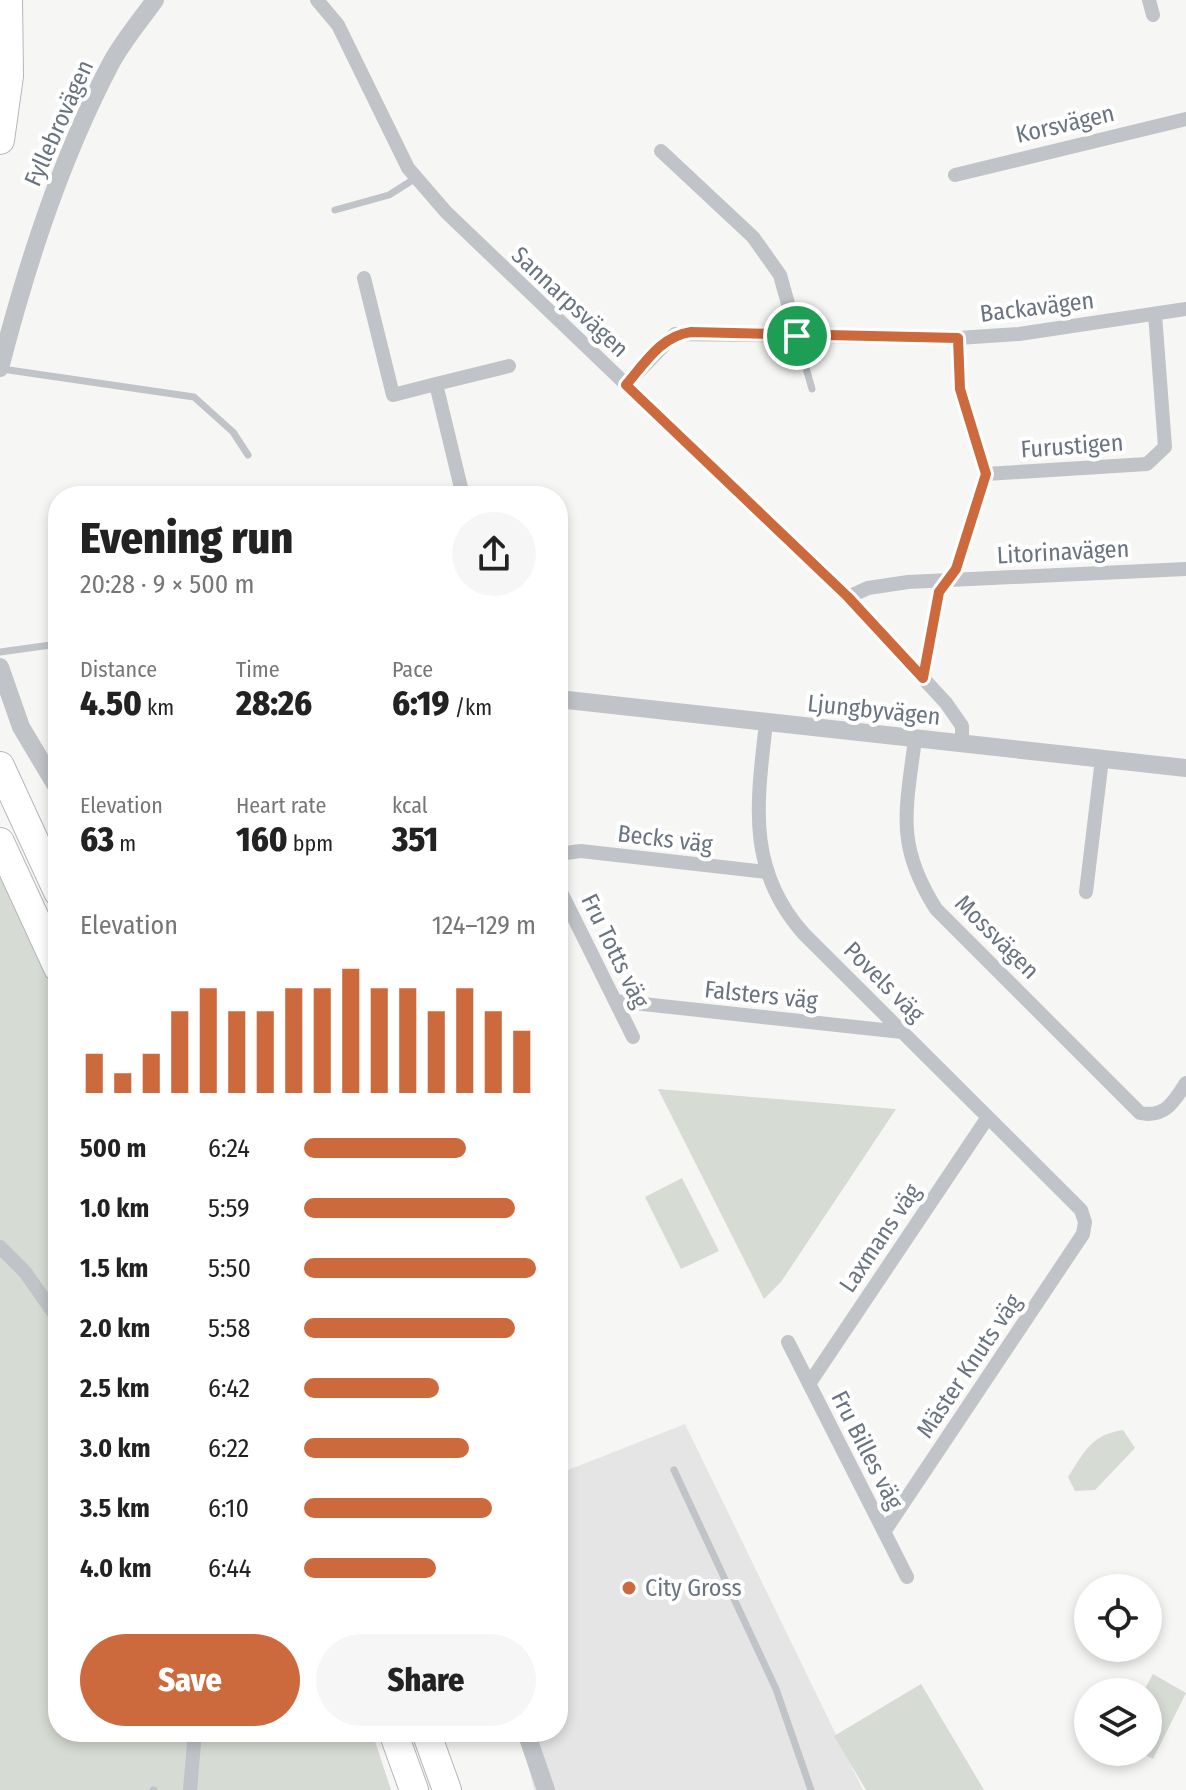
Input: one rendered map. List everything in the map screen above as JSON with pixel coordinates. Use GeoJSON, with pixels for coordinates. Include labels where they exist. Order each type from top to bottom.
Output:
{"type":"FeatureCollection","features":[{"type":"Feature","properties":{"kind":"highway"},"geometry":{"type":"LineString","coordinates":[[0,140],[9,76],[8,0]]}},
{"type":"Feature","properties":{"kind":"highway"},"geometry":{"type":"LineString","coordinates":[[0,766],[48,870]]}},
{"type":"Feature","properties":{"kind":"highway"},"geometry":{"type":"LineString","coordinates":[[0,842],[48,946]]}},
{"type":"Feature","properties":{"kind":"highway"},"geometry":{"type":"LineString","coordinates":[[397,1742],[414,1790]]}},
{"type":"Feature","properties":{"kind":"highway"},"geometry":{"type":"LineString","coordinates":[[430,1742],[447,1790]]}},
{"type":"Feature","properties":{"kind":"street","name":"Fyllebrovägen"},"geometry":{"type":"LineString","coordinates":[[0,369],[34,245],[65,161],[111,63],[155,0]]}},
{"type":"Feature","properties":{"kind":"street","name":"Sannarpsvägen"},"geometry":{"type":"LineString","coordinates":[[317,0],[338,25],[416,178],[446,212],[848,597],[959,720],[962,743]]}},
{"type":"Feature","properties":{"kind":"street","name":"Korsvägen"},"geometry":{"type":"LineString","coordinates":[[955,175],[1186,119]]}},
{"type":"Feature","properties":{"kind":"street"},"geometry":{"type":"LineString","coordinates":[[661,151],[753,237],[780,275],[797,336]]}},
{"type":"Feature","properties":{"kind":"street"},"geometry":{"type":"LineString","coordinates":[[364,278],[393,395],[509,366]]}},
{"type":"Feature","properties":{"kind":"street","name":"Backavägen"},"geometry":{"type":"LineString","coordinates":[[626,385],[675,334],[958,338],[1019,334],[1186,309]]}},
{"type":"Feature","properties":{"kind":"street","name":"Furustigen"},"geometry":{"type":"LineString","coordinates":[[986,474],[1147,464],[1165,447],[1155,314]]}},
{"type":"Feature","properties":{"kind":"street"},"geometry":{"type":"LineString","coordinates":[[923,678],[939,592],[956,569],[986,474],[960,389],[958,338]]}},
{"type":"Feature","properties":{"kind":"street"},"geometry":{"type":"LineString","coordinates":[[436,384],[461,486]]}},
{"type":"Feature","properties":{"kind":"street","name":"Litorinavägen"},"geometry":{"type":"LineString","coordinates":[[848,597],[868,588],[948,580],[1186,569]]}},
{"type":"Feature","properties":{"kind":"street"},"geometry":{"type":"LineString","coordinates":[[0,667],[21,727],[48,772]]}},
{"type":"Feature","properties":{"kind":"street","name":"Ljungbyvägen"},"geometry":{"type":"LineString","coordinates":[[568,700],[1186,768]]}},
{"type":"Feature","properties":{"kind":"street","name":"Povels väg"},"geometry":{"type":"LineString","coordinates":[[766,723],[757,812],[766,872],[796,925],[1081,1210],[1085,1222]]}},
{"type":"Feature","properties":{"kind":"street","name":"Mossvägen"},"geometry":{"type":"LineString","coordinates":[[915,739],[906,834],[917,879],[936,909],[1138,1110],[1155,1114],[1172,1105],[1186,1083]]}},
{"type":"Feature","properties":{"kind":"street"},"geometry":{"type":"LineString","coordinates":[[1086,892],[1102,759]]}},
{"type":"Feature","properties":{"kind":"street","name":"Becks väg"},"geometry":{"type":"LineString","coordinates":[[568,853],[581,851],[766,872]]}},
{"type":"Feature","properties":{"kind":"street","name":"Fru Totts väg"},"geometry":{"type":"LineString","coordinates":[[568,906],[633,1037]]}},
{"type":"Feature","properties":{"kind":"street","name":"Falsters väg"},"geometry":{"type":"LineString","coordinates":[[615,1001],[902,1032]]}},
{"type":"Feature","properties":{"kind":"street","name":"Laxmans väg"},"geometry":{"type":"LineString","coordinates":[[809,1384],[988,1117]]}},
{"type":"Feature","properties":{"kind":"street","name":"Mäster Knuts väg"},"geometry":{"type":"LineString","coordinates":[[884,1532],[1083,1234],[1085,1222]]}},
{"type":"Feature","properties":{"kind":"street"},"geometry":{"type":"LineString","coordinates":[[0,1247],[25,1272],[48,1305]]}},
{"type":"Feature","properties":{"kind":"street","name":"Fru Billes väg"},"geometry":{"type":"LineString","coordinates":[[788,1342],[907,1577]]}},
{"type":"Feature","properties":{"kind":"street"},"geometry":{"type":"LineString","coordinates":[[190,1790],[194,1742]]}},
{"type":"Feature","properties":{"kind":"street"},"geometry":{"type":"LineString","coordinates":[[529,1742],[546,1790]]}},
{"type":"Feature","properties":{"kind":"lane"},"geometry":{"type":"LineString","coordinates":[[335,210],[389,195],[416,178]]}},
{"type":"Feature","properties":{"kind":"lane"},"geometry":{"type":"LineString","coordinates":[[797,336],[812,389]]}},
{"type":"Feature","properties":{"kind":"lane"},"geometry":{"type":"LineString","coordinates":[[0,369],[194,397],[233,432],[248,455]]}},
{"type":"Feature","properties":{"kind":"lane"},"geometry":{"type":"LineString","coordinates":[[0,652],[48,645]]}},
{"type":"Feature","properties":{"kind":"lane"},"geometry":{"type":"LineString","coordinates":[[674,1470],[776,1689],[811,1790]]}},
{"type":"Feature","properties":{"kind":"shaded area"},"geometry":{"type":"Polygon","coordinates":[[[0,871],[48,980],[48,1742],[375,1742],[391,1790],[0,1790],[0,871]]]}},
{"type":"Feature","properties":{"kind":"shaded area"},"geometry":{"type":"Polygon","coordinates":[[[658,1089],[896,1109],[781,1282],[764,1299],[658,1089]]]}},
{"type":"Feature","properties":{"kind":"shaded area"},"geometry":{"type":"Polygon","coordinates":[[[682,1178],[719,1251],[681,1269],[645,1197],[682,1178]]]}},
{"type":"Feature","properties":{"kind":"shaded area"},"geometry":{"type":"Polygon","coordinates":[[[685,1424],[863,1790],[534,1790],[522,1742],[568,1742],[568,1470],[685,1424]]]}},
{"type":"Feature","properties":{"kind":"shaded area"},"geometry":{"type":"Polygon","coordinates":[[[1123,1430],[1135,1448],[1095,1490],[1075,1491],[1068,1477],[1084,1452],[1103,1436],[1123,1430]]]}},
{"type":"Feature","properties":{"kind":"shaded area"},"geometry":{"type":"Polygon","coordinates":[[[1162,1679],[1186,1693],[1162,1741],[1162,1679]]]}},
{"type":"Feature","properties":{"kind":"shaded area"},"geometry":{"type":"Polygon","coordinates":[[[921,1684],[984,1790],[866,1790],[834,1736],[921,1684]]]}},
{"type":"Feature","properties":{"kind":"place","name":"City Gross"},"geometry":{"type":"Point","coordinates":[629,1588]}},
{"type":"Feature","properties":{"kind":"route"},"geometry":{"type":"LineString","coordinates":[[675,334],[797,336],[958,338],[960,389],[986,474],[956,569],[939,592],[923,678],[848,597],[626,385],[675,334]]}}]}
